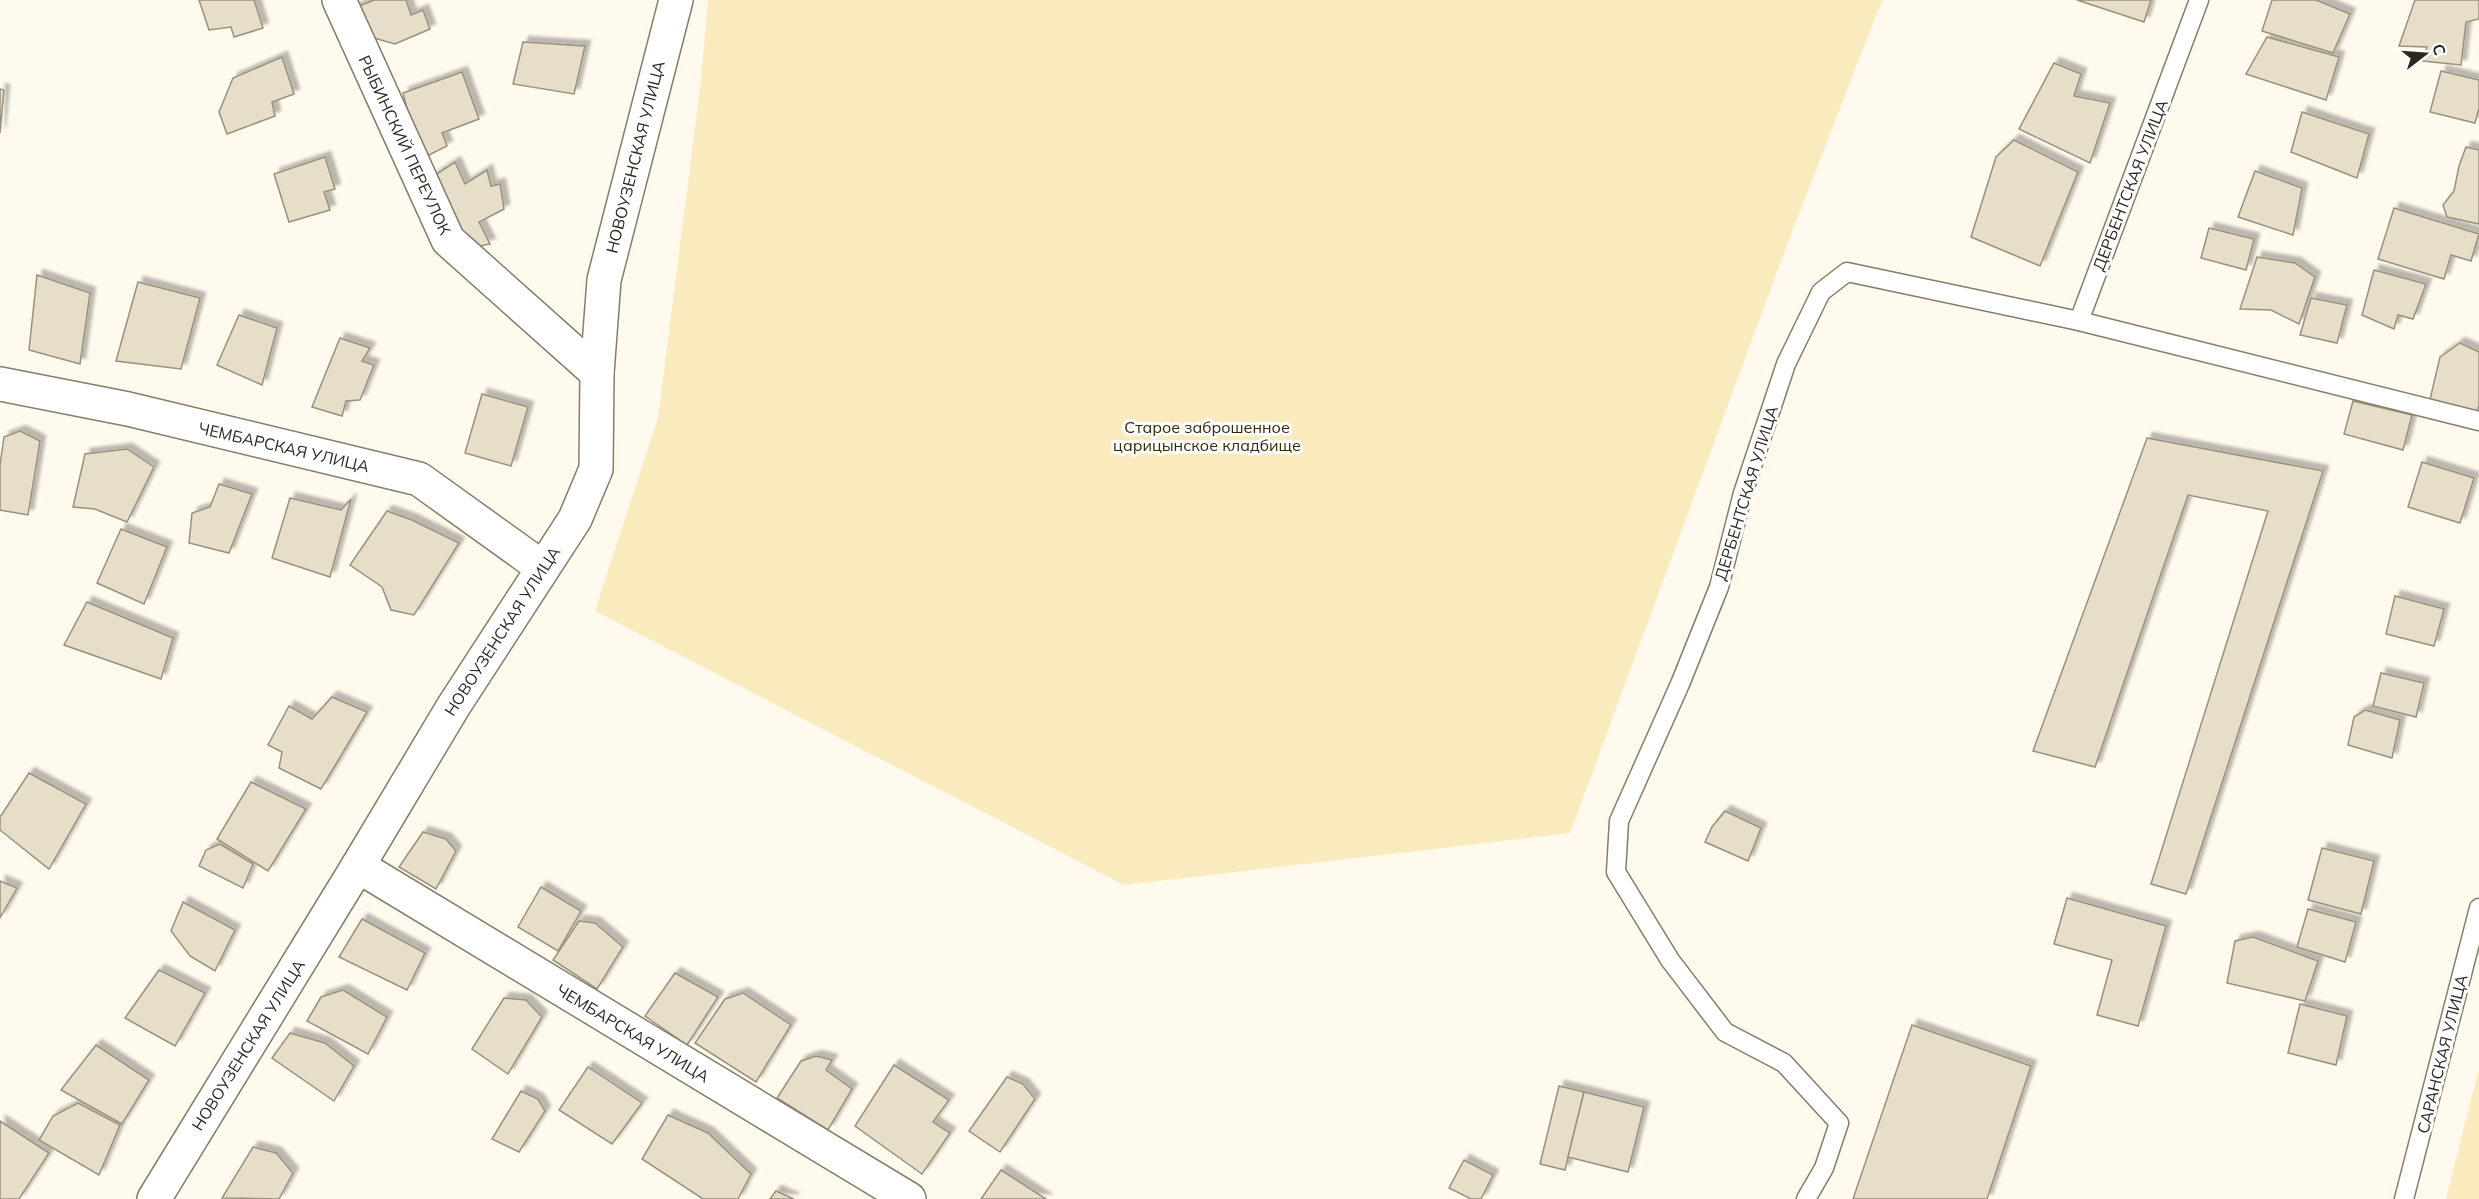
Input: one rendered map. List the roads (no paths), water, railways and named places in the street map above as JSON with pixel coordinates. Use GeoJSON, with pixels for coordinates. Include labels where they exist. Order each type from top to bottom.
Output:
{"type":"FeatureCollection","features":[{"type":"Feature","properties":{"kind":"street","name":"РЫБИНСКИЙ ПЕРЕУЛОК"},"geometry":{"type":"LineString","coordinates":[[339,0],[448,240],[597,373]]}},
{"type":"Feature","properties":{"kind":"street","name":"НОВОУЗЕНСКАЯ УЛИЦА"},"geometry":{"type":"LineString","coordinates":[[154,1199],[358,867],[453,707],[575,519],[596,469],[597,373],[604,280],[676,0]]}},
{"type":"Feature","properties":{"kind":"street","name":"ЧЕМБАРСКАЯ УЛИЦА"},"geometry":{"type":"LineString","coordinates":[[0,384],[128,409],[419,479],[543,568]]}},
{"type":"Feature","properties":{"kind":"street","name":"ЧЕМБАРСКАЯ УЛИЦА"},"geometry":{"type":"LineString","coordinates":[[358,867],[909,1199]]}},
{"type":"Feature","properties":{"kind":"lane","name":"ДЕРБЕНТСКАЯ УЛИЦА"},"geometry":{"type":"LineString","coordinates":[[1806,1199],[1824,1168],[1839,1123],[1784,1063],[1725,1032],[1670,960],[1616,872],[1620,821],[1680,684],[1719,587],[1743,493],[1786,364],[1821,292],[1847,273],[2079,321],[2199,0]]}},
{"type":"Feature","properties":{"kind":"lane"},"geometry":{"type":"LineString","coordinates":[[2079,321],[2479,420]]}},
{"type":"Feature","properties":{"kind":"lane","name":"САРАНСКАЯ УЛИЦА"},"geometry":{"type":"LineString","coordinates":[[2404,1199],[2479,908]]}},
{"type":"Feature","properties":{"kind":"park label","name":"Старое заброшенное царицынское кладбище"},"geometry":{"type":"Point","coordinates":[1207,436]}}]}
